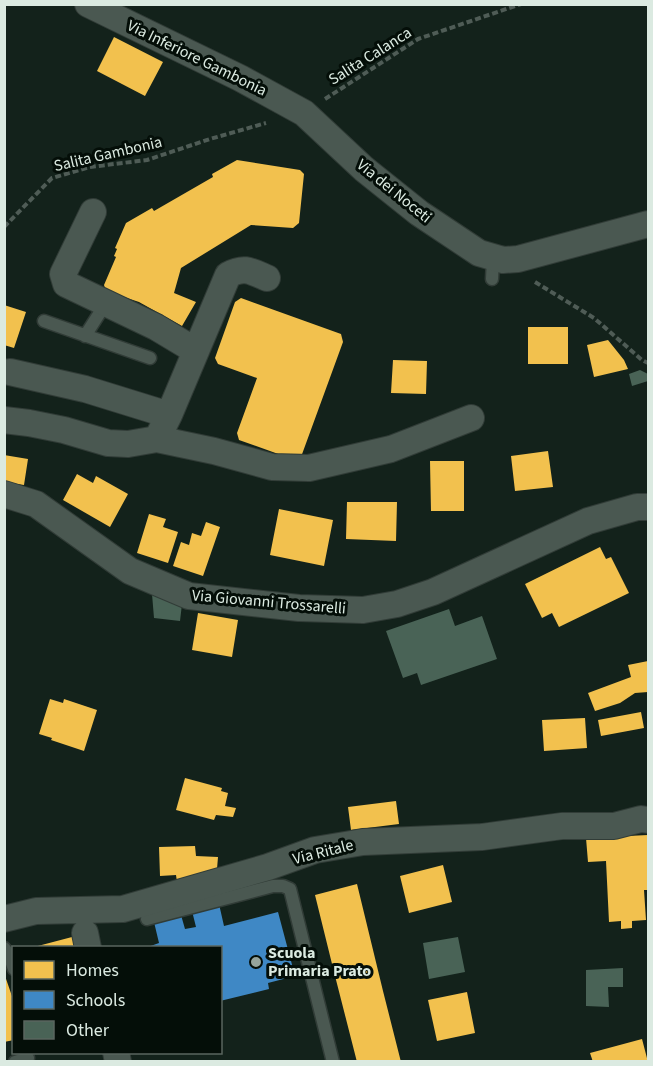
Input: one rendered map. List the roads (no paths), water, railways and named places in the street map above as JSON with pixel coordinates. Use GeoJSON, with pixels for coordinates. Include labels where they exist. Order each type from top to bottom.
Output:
{"type":"FeatureCollection","features":[{"type":"Feature","properties":{"kind":"street","name":"Via Inferiore Gambonia"},"geometry":{"type":"LineString","coordinates":[[88,4],[240,78],[304,113]]}},
{"type":"Feature","properties":{"kind":"street","name":"Via dei Noceti"},"geometry":{"type":"LineString","coordinates":[[304,113],[364,169],[418,213],[479,253],[493,269],[503,260],[518,259],[648,224]]}},
{"type":"Feature","properties":{"kind":"street"},"geometry":{"type":"LineString","coordinates":[[93,212],[63,274],[66,284],[156,327],[196,351]]}},
{"type":"Feature","properties":{"kind":"street"},"geometry":{"type":"LineString","coordinates":[[157,439],[228,275],[238,269],[267,278]]}},
{"type":"Feature","properties":{"kind":"street"},"geometry":{"type":"LineString","coordinates":[[10,372],[85,389],[169,415]]}},
{"type":"Feature","properties":{"kind":"street"},"geometry":{"type":"LineString","coordinates":[[4,420],[64,430],[108,443],[128,444],[157,439],[214,451],[272,467],[309,468],[391,448],[471,418]]}},
{"type":"Feature","properties":{"kind":"street","name":"Via Giovanni Trossarelli"},"geometry":{"type":"LineString","coordinates":[[4,494],[36,504],[130,571],[189,596],[299,608],[363,610],[397,604],[433,592],[588,520],[637,507],[648,507]]}},
{"type":"Feature","properties":{"kind":"street","name":"Via Ritale"},"geometry":{"type":"LineString","coordinates":[[4,919],[36,911],[123,909],[268,867],[315,850],[363,842],[482,837],[562,826],[614,826],[641,819],[648,820]]}},
{"type":"Feature","properties":{"kind":"lane"},"geometry":{"type":"LineString","coordinates":[[85,336],[106,303]]}},
{"type":"Feature","properties":{"kind":"lane"},"geometry":{"type":"LineString","coordinates":[[44,321],[150,358]]}},
{"type":"Feature","properties":{"kind":"lane"},"geometry":{"type":"LineString","coordinates":[[147,919],[273,886],[290,889],[333,1062]]}},
{"type":"Feature","properties":{"kind":"lane"},"geometry":{"type":"LineString","coordinates":[[4,948],[12,964]]}},
{"type":"Feature","properties":{"kind":"place","name":"Scuola Primaria Prato"},"geometry":{"type":"Point","coordinates":[256,962]}}]}
